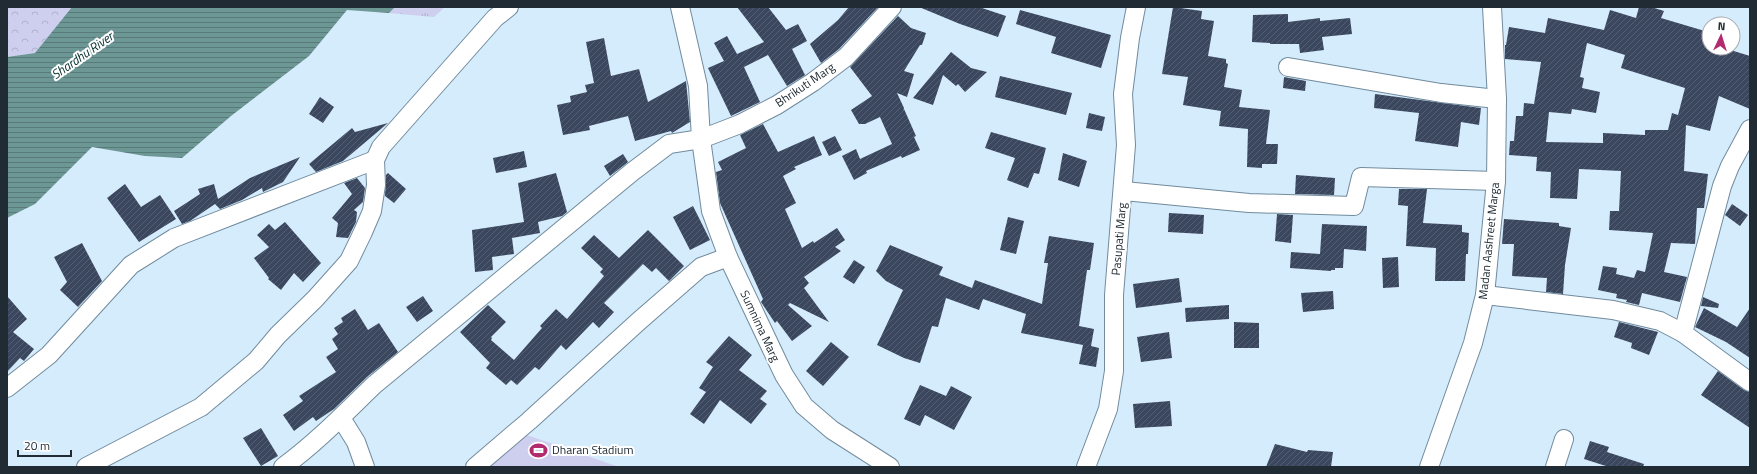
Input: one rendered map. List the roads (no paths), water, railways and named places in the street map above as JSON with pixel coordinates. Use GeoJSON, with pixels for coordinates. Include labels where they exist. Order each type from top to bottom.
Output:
{"type":"FeatureCollection","features":[{"type":"Feature","properties":{"kind":"street"},"geometry":{"type":"LineString","coordinates":[[86,467],[201,407],[256,361],[278,335],[316,298],[349,262],[363,232],[372,211],[376,185],[375,160],[381,147],[495,18],[509,7]]}},
{"type":"Feature","properties":{"kind":"street","name":"Sumnima Marg"},"geometry":{"type":"LineString","coordinates":[[680,7],[698,86],[701,139],[711,211],[728,257],[784,375],[804,406],[832,430],[890,467]]}},
{"type":"Feature","properties":{"kind":"street","name":"Bhrikuti Marg"},"geometry":{"type":"LineString","coordinates":[[283,467],[296,458],[341,418],[374,385],[632,172],[669,144],[701,139],[740,124],[778,104],[813,82],[846,57],[892,7]]}},
{"type":"Feature","properties":{"kind":"street","name":"Pasupati Marg"},"geometry":{"type":"LineString","coordinates":[[1086,467],[1108,409],[1114,371],[1114,295],[1117,245],[1124,191],[1126,145],[1123,94],[1130,38],[1136,7]]}},
{"type":"Feature","properties":{"kind":"street","name":"Madan Aashreet Marga"},"geometry":{"type":"LineString","coordinates":[[1429,467],[1473,343],[1485,296],[1496,181],[1497,99],[1492,7]]}},
{"type":"Feature","properties":{"kind":"street"},"geometry":{"type":"LineString","coordinates":[[1288,67],[1441,93],[1497,99]]}},
{"type":"Feature","properties":{"kind":"street"},"geometry":{"type":"LineString","coordinates":[[1683,333],[1722,186],[1730,166],[1750,129]]}},
{"type":"Feature","properties":{"kind":"street"},"geometry":{"type":"LineString","coordinates":[[7,388],[49,355],[131,265],[174,238],[375,160]]}},
{"type":"Feature","properties":{"kind":"street"},"geometry":{"type":"LineString","coordinates":[[1124,191],[1249,203],[1354,206],[1361,177],[1496,181]]}},
{"type":"Feature","properties":{"kind":"street"},"geometry":{"type":"LineString","coordinates":[[476,467],[701,267],[728,257]]}},
{"type":"Feature","properties":{"kind":"street"},"geometry":{"type":"LineString","coordinates":[[1485,296],[1613,310],[1660,321],[1683,333],[1750,382]]}},
{"type":"Feature","properties":{"kind":"street"},"geometry":{"type":"LineString","coordinates":[[341,418],[356,442],[365,467]]}},
{"type":"Feature","properties":{"kind":"street"},"geometry":{"type":"LineString","coordinates":[[1555,467],[1564,439]]}},
{"type":"Feature","properties":{"kind":"water","name":"Shardhu River"},"geometry":{"type":"Polygon","coordinates":[[[72,7],[395,7],[389,13],[347,10],[309,56],[231,116],[182,158],[145,156],[92,147],[35,204],[7,218],[7,57],[35,53],[72,7]]]}},
{"type":"Feature","properties":{"kind":"place","name":"Dharan Stadium"},"geometry":{"type":"Point","coordinates":[539,450]}}]}
